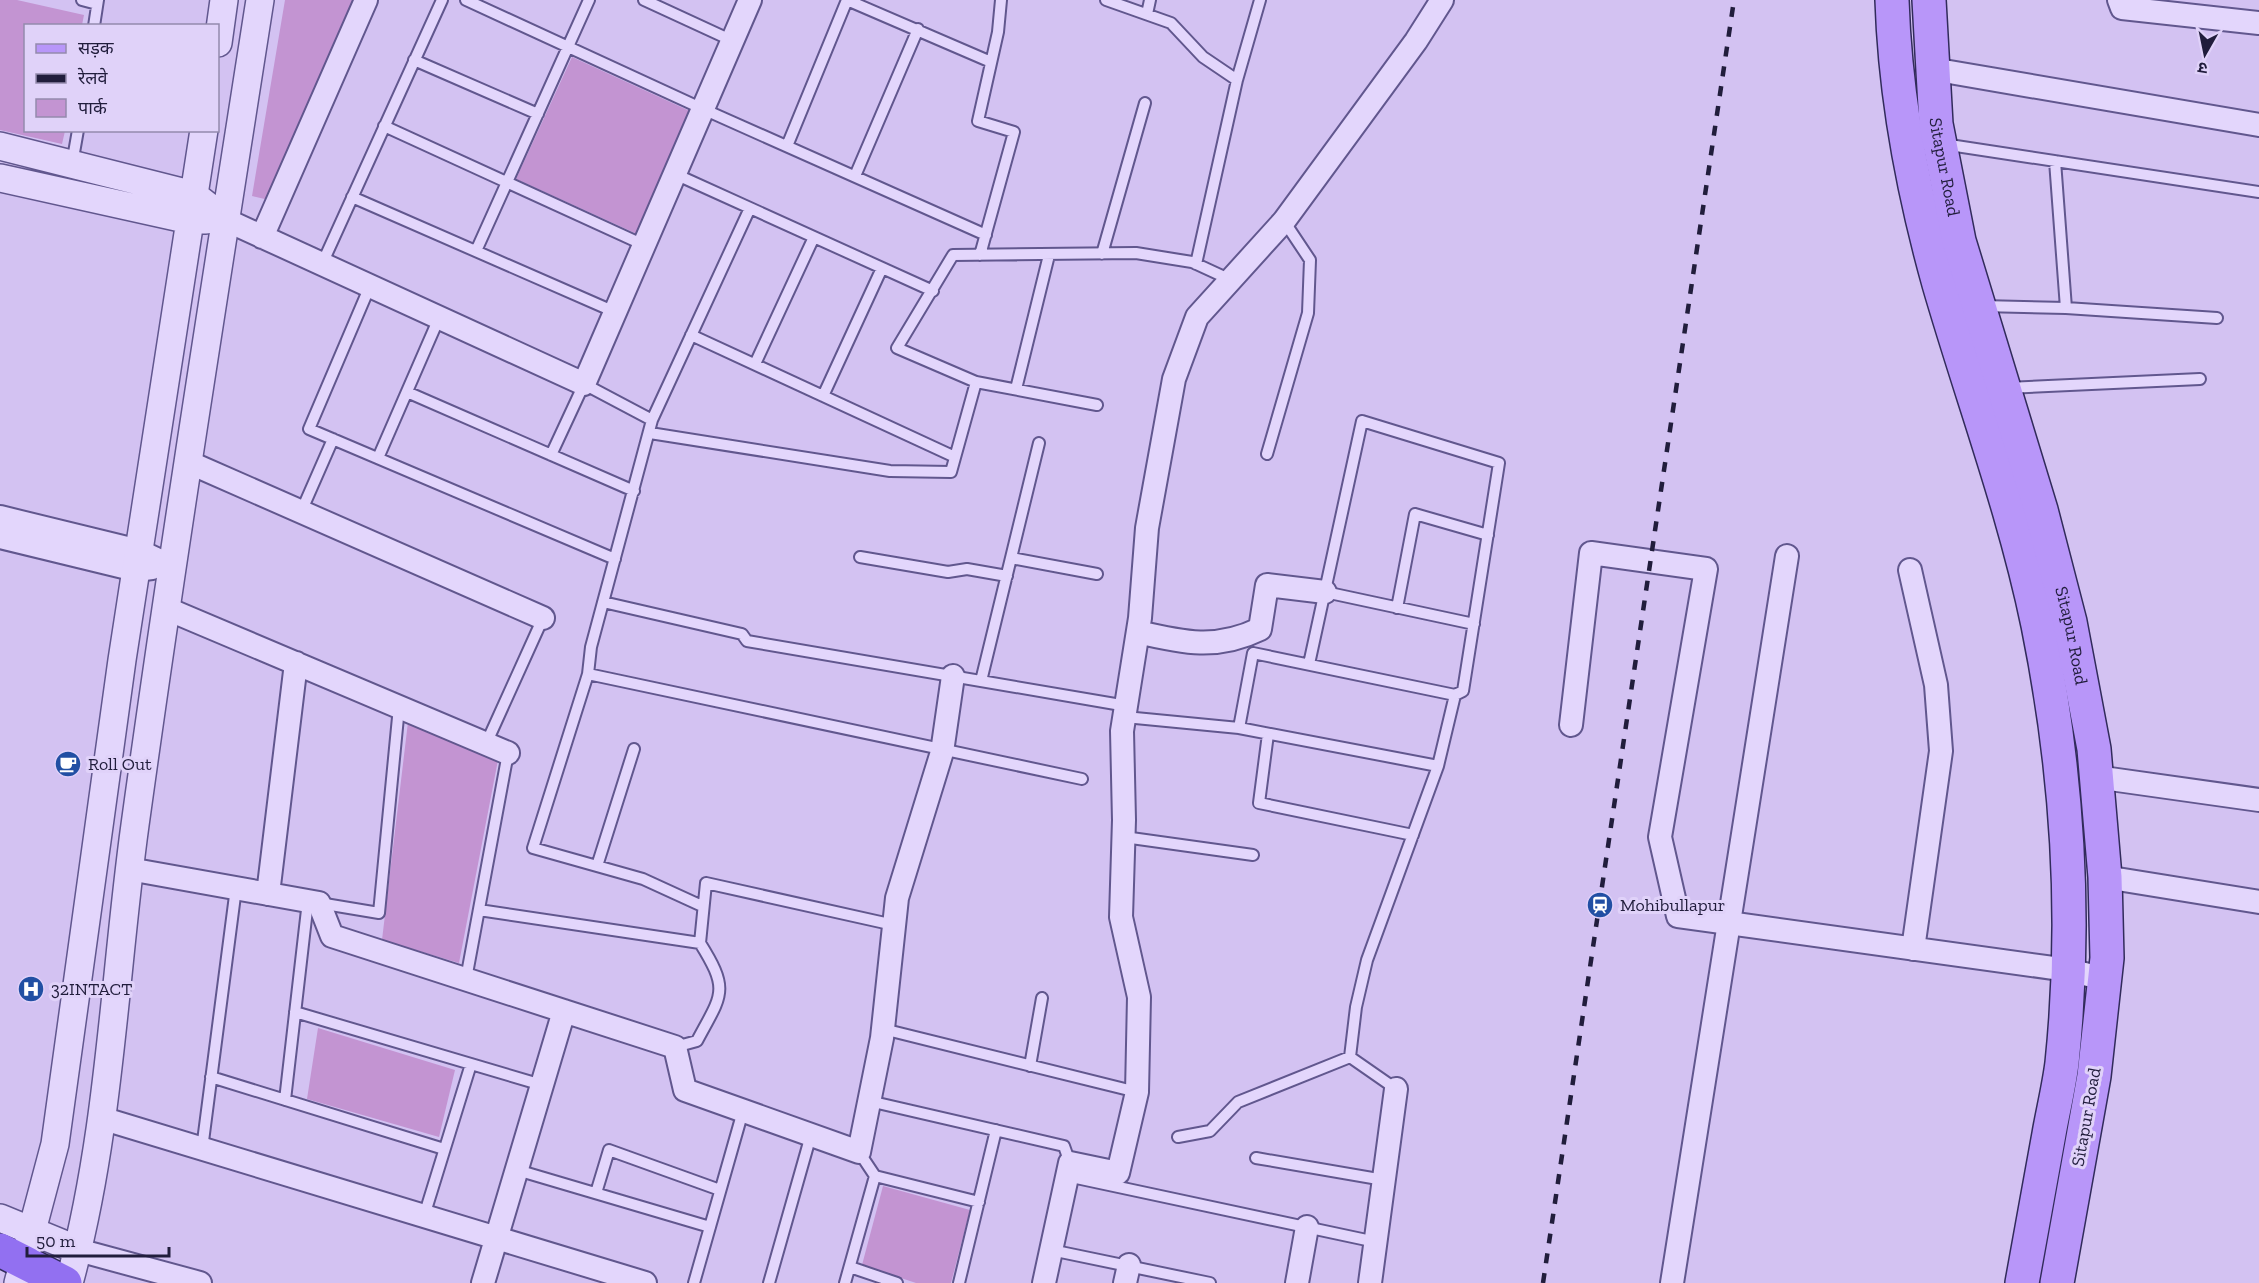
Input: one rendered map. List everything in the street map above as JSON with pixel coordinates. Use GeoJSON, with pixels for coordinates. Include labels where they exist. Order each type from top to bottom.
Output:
{"type":"FeatureCollection","features":[{"type":"Feature","properties":{"kind":"highway"},"geometry":{"type":"LineString","coordinates":[[19,1257],[67,1283]]}},
{"type":"Feature","properties":{"kind":"main road","name":"Sitapur Road"},"geometry":{"type":"LineString","coordinates":[[1892,0],[1894,62],[1912,175],[1939,284],[1996,466],[2038,624],[2061,779],[2068,882],[2068,970],[2062,1065],[2022,1283]]}},
{"type":"Feature","properties":{"kind":"main road","name":"Sitapur Road"},"geometry":{"type":"LineString","coordinates":[[1929,0],[1932,69],[1940,144],[1959,242],[2041,510],[2070,622],[2094,748],[2105,877],[2107,958],[2094,1076],[2056,1283]]}},
{"type":"Feature","properties":{"kind":"street"},"geometry":{"type":"LineString","coordinates":[[219,36],[224,0]]}},
{"type":"Feature","properties":{"kind":"street"},"geometry":{"type":"LineString","coordinates":[[67,1283],[78,1250],[101,1118],[129,869],[165,608],[260,0]]}},
{"type":"Feature","properties":{"kind":"street"},"geometry":{"type":"LineString","coordinates":[[262,237],[366,0]]}},
{"type":"Feature","properties":{"kind":"street"},"geometry":{"type":"LineString","coordinates":[[0,146],[72,164],[226,220],[584,384],[750,0]]}},
{"type":"Feature","properties":{"kind":"street"},"geometry":{"type":"LineString","coordinates":[[1044,1283],[1068,1169],[1118,1173],[1137,1092],[1139,997],[1121,917],[1124,837],[1122,731],[1138,632],[1147,528],[1174,378],[1197,317],[1284,221],[1416,41],[1442,0]]}},
{"type":"Feature","properties":{"kind":"street"},"geometry":{"type":"LineString","coordinates":[[2119,0],[2122,8],[2259,23]]}},
{"type":"Feature","properties":{"kind":"street"},"geometry":{"type":"LineString","coordinates":[[1932,69],[2259,126]]}},
{"type":"Feature","properties":{"kind":"street"},"geometry":{"type":"LineString","coordinates":[[19,1257],[55,1144],[137,560],[204,132]]}},
{"type":"Feature","properties":{"kind":"street"},"geometry":{"type":"LineString","coordinates":[[0,178],[192,208]]}},
{"type":"Feature","properties":{"kind":"street"},"geometry":{"type":"LineString","coordinates":[[188,462],[543,618]]}},
{"type":"Feature","properties":{"kind":"street"},"geometry":{"type":"LineString","coordinates":[[0,517],[137,560]]}},
{"type":"Feature","properties":{"kind":"street"},"geometry":{"type":"LineString","coordinates":[[0,537],[171,566]]}},
{"type":"Feature","properties":{"kind":"street"},"geometry":{"type":"LineString","coordinates":[[1571,725],[1590,553],[1706,569],[1660,837],[1678,916],[2068,970],[2105,979]]}},
{"type":"Feature","properties":{"kind":"street"},"geometry":{"type":"LineString","coordinates":[[1672,1283],[1731,924],[1787,556]]}},
{"type":"Feature","properties":{"kind":"street"},"geometry":{"type":"LineString","coordinates":[[1910,570],[1936,685],[1941,751],[1913,949]]}},
{"type":"Feature","properties":{"kind":"street"},"geometry":{"type":"LineString","coordinates":[[1138,632],[1171,640],[1210,645],[1239,639],[1260,629],[1267,585],[1325,592]]}},
{"type":"Feature","properties":{"kind":"street"},"geometry":{"type":"LineString","coordinates":[[165,608],[508,753]]}},
{"type":"Feature","properties":{"kind":"street"},"geometry":{"type":"LineString","coordinates":[[268,894],[296,663]]}},
{"type":"Feature","properties":{"kind":"street"},"geometry":{"type":"LineString","coordinates":[[129,869],[313,902],[332,936],[675,1047],[685,1090],[859,1152],[883,1029],[897,898],[942,752],[953,676]]}},
{"type":"Feature","properties":{"kind":"street"},"geometry":{"type":"LineString","coordinates":[[2096,777],[2259,800]]}},
{"type":"Feature","properties":{"kind":"street"},"geometry":{"type":"LineString","coordinates":[[2105,877],[2259,902]]}},
{"type":"Feature","properties":{"kind":"street"},"geometry":{"type":"LineString","coordinates":[[483,1283],[564,1011]]}},
{"type":"Feature","properties":{"kind":"street"},"geometry":{"type":"LineString","coordinates":[[1370,1283],[1396,1089]]}},
{"type":"Feature","properties":{"kind":"street"},"geometry":{"type":"LineString","coordinates":[[101,1118],[645,1283]]}},
{"type":"Feature","properties":{"kind":"street"},"geometry":{"type":"LineString","coordinates":[[0,1218],[19,1257]]}},
{"type":"Feature","properties":{"kind":"street"},"geometry":{"type":"LineString","coordinates":[[1297,1283],[1307,1227]]}},
{"type":"Feature","properties":{"kind":"street"},"geometry":{"type":"LineString","coordinates":[[19,1257],[78,1250],[200,1283]]}},
{"type":"Feature","properties":{"kind":"lane"},"geometry":{"type":"LineString","coordinates":[[82,0],[97,2],[94,24]]}},
{"type":"Feature","properties":{"kind":"lane"},"geometry":{"type":"LineString","coordinates":[[322,264],[442,0]]}},
{"type":"Feature","properties":{"kind":"lane"},"geometry":{"type":"LineString","coordinates":[[466,0],[986,235]]}},
{"type":"Feature","properties":{"kind":"lane"},"geometry":{"type":"LineString","coordinates":[[476,251],[589,0]]}},
{"type":"Feature","properties":{"kind":"lane"},"geometry":{"type":"LineString","coordinates":[[644,0],[733,41]]}},
{"type":"Feature","properties":{"kind":"lane"},"geometry":{"type":"LineString","coordinates":[[787,146],[847,0],[991,62]]}},
{"type":"Feature","properties":{"kind":"lane"},"geometry":{"type":"LineString","coordinates":[[980,255],[1014,132],[978,121],[1001,0]]}},
{"type":"Feature","properties":{"kind":"lane"},"geometry":{"type":"LineString","coordinates":[[1106,0],[1171,23],[1203,57],[1237,80]]}},
{"type":"Feature","properties":{"kind":"lane"},"geometry":{"type":"LineString","coordinates":[[1148,14],[1150,0]]}},
{"type":"Feature","properties":{"kind":"lane"},"geometry":{"type":"LineString","coordinates":[[1196,264],[1237,80],[1260,0]]}},
{"type":"Feature","properties":{"kind":"lane"},"geometry":{"type":"LineString","coordinates":[[855,176],[918,29]]}},
{"type":"Feature","properties":{"kind":"lane"},"geometry":{"type":"LineString","coordinates":[[414,60],[538,114]]}},
{"type":"Feature","properties":{"kind":"lane"},"geometry":{"type":"LineString","coordinates":[[1102,254],[1145,103]]}},
{"type":"Feature","properties":{"kind":"lane"},"geometry":{"type":"LineString","coordinates":[[384,126],[644,245]]}},
{"type":"Feature","properties":{"kind":"lane"},"geometry":{"type":"LineString","coordinates":[[72,164],[78,132]]}},
{"type":"Feature","properties":{"kind":"lane"},"geometry":{"type":"LineString","coordinates":[[1940,144],[2259,192]]}},
{"type":"Feature","properties":{"kind":"lane"},"geometry":{"type":"LineString","coordinates":[[2055,161],[2066,308]]}},
{"type":"Feature","properties":{"kind":"lane"},"geometry":{"type":"LineString","coordinates":[[675,174],[933,291]]}},
{"type":"Feature","properties":{"kind":"lane"},"geometry":{"type":"LineString","coordinates":[[352,197],[615,312]]}},
{"type":"Feature","properties":{"kind":"lane"},"geometry":{"type":"LineString","coordinates":[[702,906],[643,879],[533,848],[588,674],[591,647],[652,420],[750,208]]}},
{"type":"Feature","properties":{"kind":"lane"},"geometry":{"type":"LineString","coordinates":[[1267,454],[1308,313],[1310,260],[1284,221]]}},
{"type":"Feature","properties":{"kind":"lane"},"geometry":{"type":"LineString","coordinates":[[754,364],[814,237]]}},
{"type":"Feature","properties":{"kind":"lane"},"geometry":{"type":"LineString","coordinates":[[1097,405],[976,382],[897,348],[953,255],[1136,253],[1196,264],[1231,280]]}},
{"type":"Feature","properties":{"kind":"lane"},"geometry":{"type":"LineString","coordinates":[[1016,389],[1049,255]]}},
{"type":"Feature","properties":{"kind":"lane"},"geometry":{"type":"LineString","coordinates":[[823,396],[882,268]]}},
{"type":"Feature","properties":{"kind":"lane"},"geometry":{"type":"LineString","coordinates":[[370,286],[309,429],[615,559]]}},
{"type":"Feature","properties":{"kind":"lane"},"geometry":{"type":"LineString","coordinates":[[1979,306],[2066,308],[2217,318]]}},
{"type":"Feature","properties":{"kind":"lane"},"geometry":{"type":"LineString","coordinates":[[378,458],[440,318]]}},
{"type":"Feature","properties":{"kind":"lane"},"geometry":{"type":"LineString","coordinates":[[691,335],[955,457]]}},
{"type":"Feature","properties":{"kind":"lane"},"geometry":{"type":"LineString","coordinates":[[2004,388],[2200,379]]}},
{"type":"Feature","properties":{"kind":"lane"},"geometry":{"type":"LineString","coordinates":[[650,433],[890,471],[951,472],[976,382]]}},
{"type":"Feature","properties":{"kind":"lane"},"geometry":{"type":"LineString","coordinates":[[551,455],[584,384],[652,420]]}},
{"type":"Feature","properties":{"kind":"lane"},"geometry":{"type":"LineString","coordinates":[[407,392],[634,491]]}},
{"type":"Feature","properties":{"kind":"lane"},"geometry":{"type":"LineString","coordinates":[[1239,728],[1253,653],[1455,695],[1463,691],[1499,463],[1362,421],[1309,664]]}},
{"type":"Feature","properties":{"kind":"lane"},"geometry":{"type":"LineString","coordinates":[[302,512],[333,439]]}},
{"type":"Feature","properties":{"kind":"lane"},"geometry":{"type":"LineString","coordinates":[[981,681],[1039,443]]}},
{"type":"Feature","properties":{"kind":"lane"},"geometry":{"type":"LineString","coordinates":[[1397,608],[1415,514],[1488,535]]}},
{"type":"Feature","properties":{"kind":"lane"},"geometry":{"type":"LineString","coordinates":[[860,556],[948,572],[967,569],[1007,576]]}},
{"type":"Feature","properties":{"kind":"lane"},"geometry":{"type":"LineString","coordinates":[[1011,558],[1097,574]]}},
{"type":"Feature","properties":{"kind":"lane"},"geometry":{"type":"LineString","coordinates":[[1325,592],[1474,624]]}},
{"type":"Feature","properties":{"kind":"lane"},"geometry":{"type":"LineString","coordinates":[[603,602],[742,634],[747,641],[981,681],[1126,712],[1239,728],[1438,766]]}},
{"type":"Feature","properties":{"kind":"lane"},"geometry":{"type":"LineString","coordinates":[[486,744],[543,618]]}},
{"type":"Feature","properties":{"kind":"lane"},"geometry":{"type":"LineString","coordinates":[[588,674],[942,752],[1082,779]]}},
{"type":"Feature","properties":{"kind":"lane"},"geometry":{"type":"LineString","coordinates":[[1350,1057],[1356,1007],[1367,960],[1438,766],[1455,695]]}},
{"type":"Feature","properties":{"kind":"lane"},"geometry":{"type":"LineString","coordinates":[[285,1100],[295,1012],[313,902],[379,913],[399,706]]}},
{"type":"Feature","properties":{"kind":"lane"},"geometry":{"type":"LineString","coordinates":[[1268,734],[1259,803],[1413,835]]}},
{"type":"Feature","properties":{"kind":"lane"},"geometry":{"type":"LineString","coordinates":[[597,866],[634,749]]}},
{"type":"Feature","properties":{"kind":"lane"},"geometry":{"type":"LineString","coordinates":[[466,979],[508,753]]}},
{"type":"Feature","properties":{"kind":"lane"},"geometry":{"type":"LineString","coordinates":[[1124,837],[1253,855]]}},
{"type":"Feature","properties":{"kind":"lane"},"geometry":{"type":"LineString","coordinates":[[675,1047],[697,1041],[720,996],[717,970],[700,943],[706,883],[894,925]]}},
{"type":"Feature","properties":{"kind":"lane"},"geometry":{"type":"LineString","coordinates":[[202,1149],[236,888]]}},
{"type":"Feature","properties":{"kind":"lane"},"geometry":{"type":"LineString","coordinates":[[479,910],[700,943]]}},
{"type":"Feature","properties":{"kind":"lane"},"geometry":{"type":"LineString","coordinates":[[1030,1066],[1042,998]]}},
{"type":"Feature","properties":{"kind":"lane"},"geometry":{"type":"LineString","coordinates":[[295,1012],[542,1085]]}},
{"type":"Feature","properties":{"kind":"lane"},"geometry":{"type":"LineString","coordinates":[[883,1029],[1137,1092]]}},
{"type":"Feature","properties":{"kind":"lane"},"geometry":{"type":"LineString","coordinates":[[1350,1057],[1396,1089]]}},
{"type":"Feature","properties":{"kind":"lane"},"geometry":{"type":"LineString","coordinates":[[1178,1137],[1210,1131],[1238,1102],[1350,1057]]}},
{"type":"Feature","properties":{"kind":"lane"},"geometry":{"type":"LineString","coordinates":[[423,1216],[471,1064]]}},
{"type":"Feature","properties":{"kind":"lane"},"geometry":{"type":"LineString","coordinates":[[211,1077],[444,1149]]}},
{"type":"Feature","properties":{"kind":"lane"},"geometry":{"type":"LineString","coordinates":[[869,1101],[1064,1146],[1068,1169],[1376,1242]]}},
{"type":"Feature","properties":{"kind":"lane"},"geometry":{"type":"LineString","coordinates":[[694,1283],[743,1111]]}},
{"type":"Feature","properties":{"kind":"lane"},"geometry":{"type":"LineString","coordinates":[[959,1283],[996,1130]]}},
{"type":"Feature","properties":{"kind":"lane"},"geometry":{"type":"LineString","coordinates":[[769,1283],[811,1135]]}},
{"type":"Feature","properties":{"kind":"lane"},"geometry":{"type":"LineString","coordinates":[[596,1193],[609,1150],[720,1190]]}},
{"type":"Feature","properties":{"kind":"lane"},"geometry":{"type":"LineString","coordinates":[[859,1152],[875,1176],[979,1202]]}},
{"type":"Feature","properties":{"kind":"lane"},"geometry":{"type":"LineString","coordinates":[[1256,1158],[1384,1180]]}},
{"type":"Feature","properties":{"kind":"lane"},"geometry":{"type":"LineString","coordinates":[[517,1170],[710,1227]]}},
{"type":"Feature","properties":{"kind":"lane"},"geometry":{"type":"LineString","coordinates":[[845,1283],[875,1176]]}},
{"type":"Feature","properties":{"kind":"lane"},"geometry":{"type":"LineString","coordinates":[[1051,1250],[1127,1274],[1210,1283]]}},
{"type":"Feature","properties":{"kind":"lane"},"geometry":{"type":"LineString","coordinates":[[850,1267],[897,1283]]}},
{"type":"Feature","properties":{"kind":"green space"},"geometry":{"type":"Polygon","coordinates":[[[0,0],[17,0],[84,15],[82,24],[24,24],[24,132],[65,132],[62,144],[0,130],[0,0]]]}},
{"type":"Feature","properties":{"kind":"green space"},"geometry":{"type":"Polygon","coordinates":[[[285,0],[355,0],[269,200],[252,196],[285,0]]]}},
{"type":"Feature","properties":{"kind":"green space"},"geometry":{"type":"Polygon","coordinates":[[[572,57],[692,112],[637,234],[516,179],[572,57]]]}},
{"type":"Feature","properties":{"kind":"green space"},"geometry":{"type":"Polygon","coordinates":[[[408,722],[498,760],[459,963],[382,940],[408,722]]]}},
{"type":"Feature","properties":{"kind":"green space"},"geometry":{"type":"Polygon","coordinates":[[[318,1028],[455,1070],[439,1137],[307,1099],[318,1028]]]}},
{"type":"Feature","properties":{"kind":"green space"},"geometry":{"type":"Polygon","coordinates":[[[883,1186],[970,1210],[951,1283],[916,1283],[862,1265],[883,1186]]]}},
{"type":"Feature","properties":{"kind":"railway"},"geometry":{"type":"LineString","coordinates":[[1543,1283],[1734,0]]}},
{"type":"Feature","properties":{"kind":"place","name":"Roll Out"},"geometry":{"type":"Point","coordinates":[68,764]}},
{"type":"Feature","properties":{"kind":"place","name":"Mohibullapur"},"geometry":{"type":"Point","coordinates":[1600,905]}},
{"type":"Feature","properties":{"kind":"place","name":"32INTACT"},"geometry":{"type":"Point","coordinates":[31,989]}}]}
